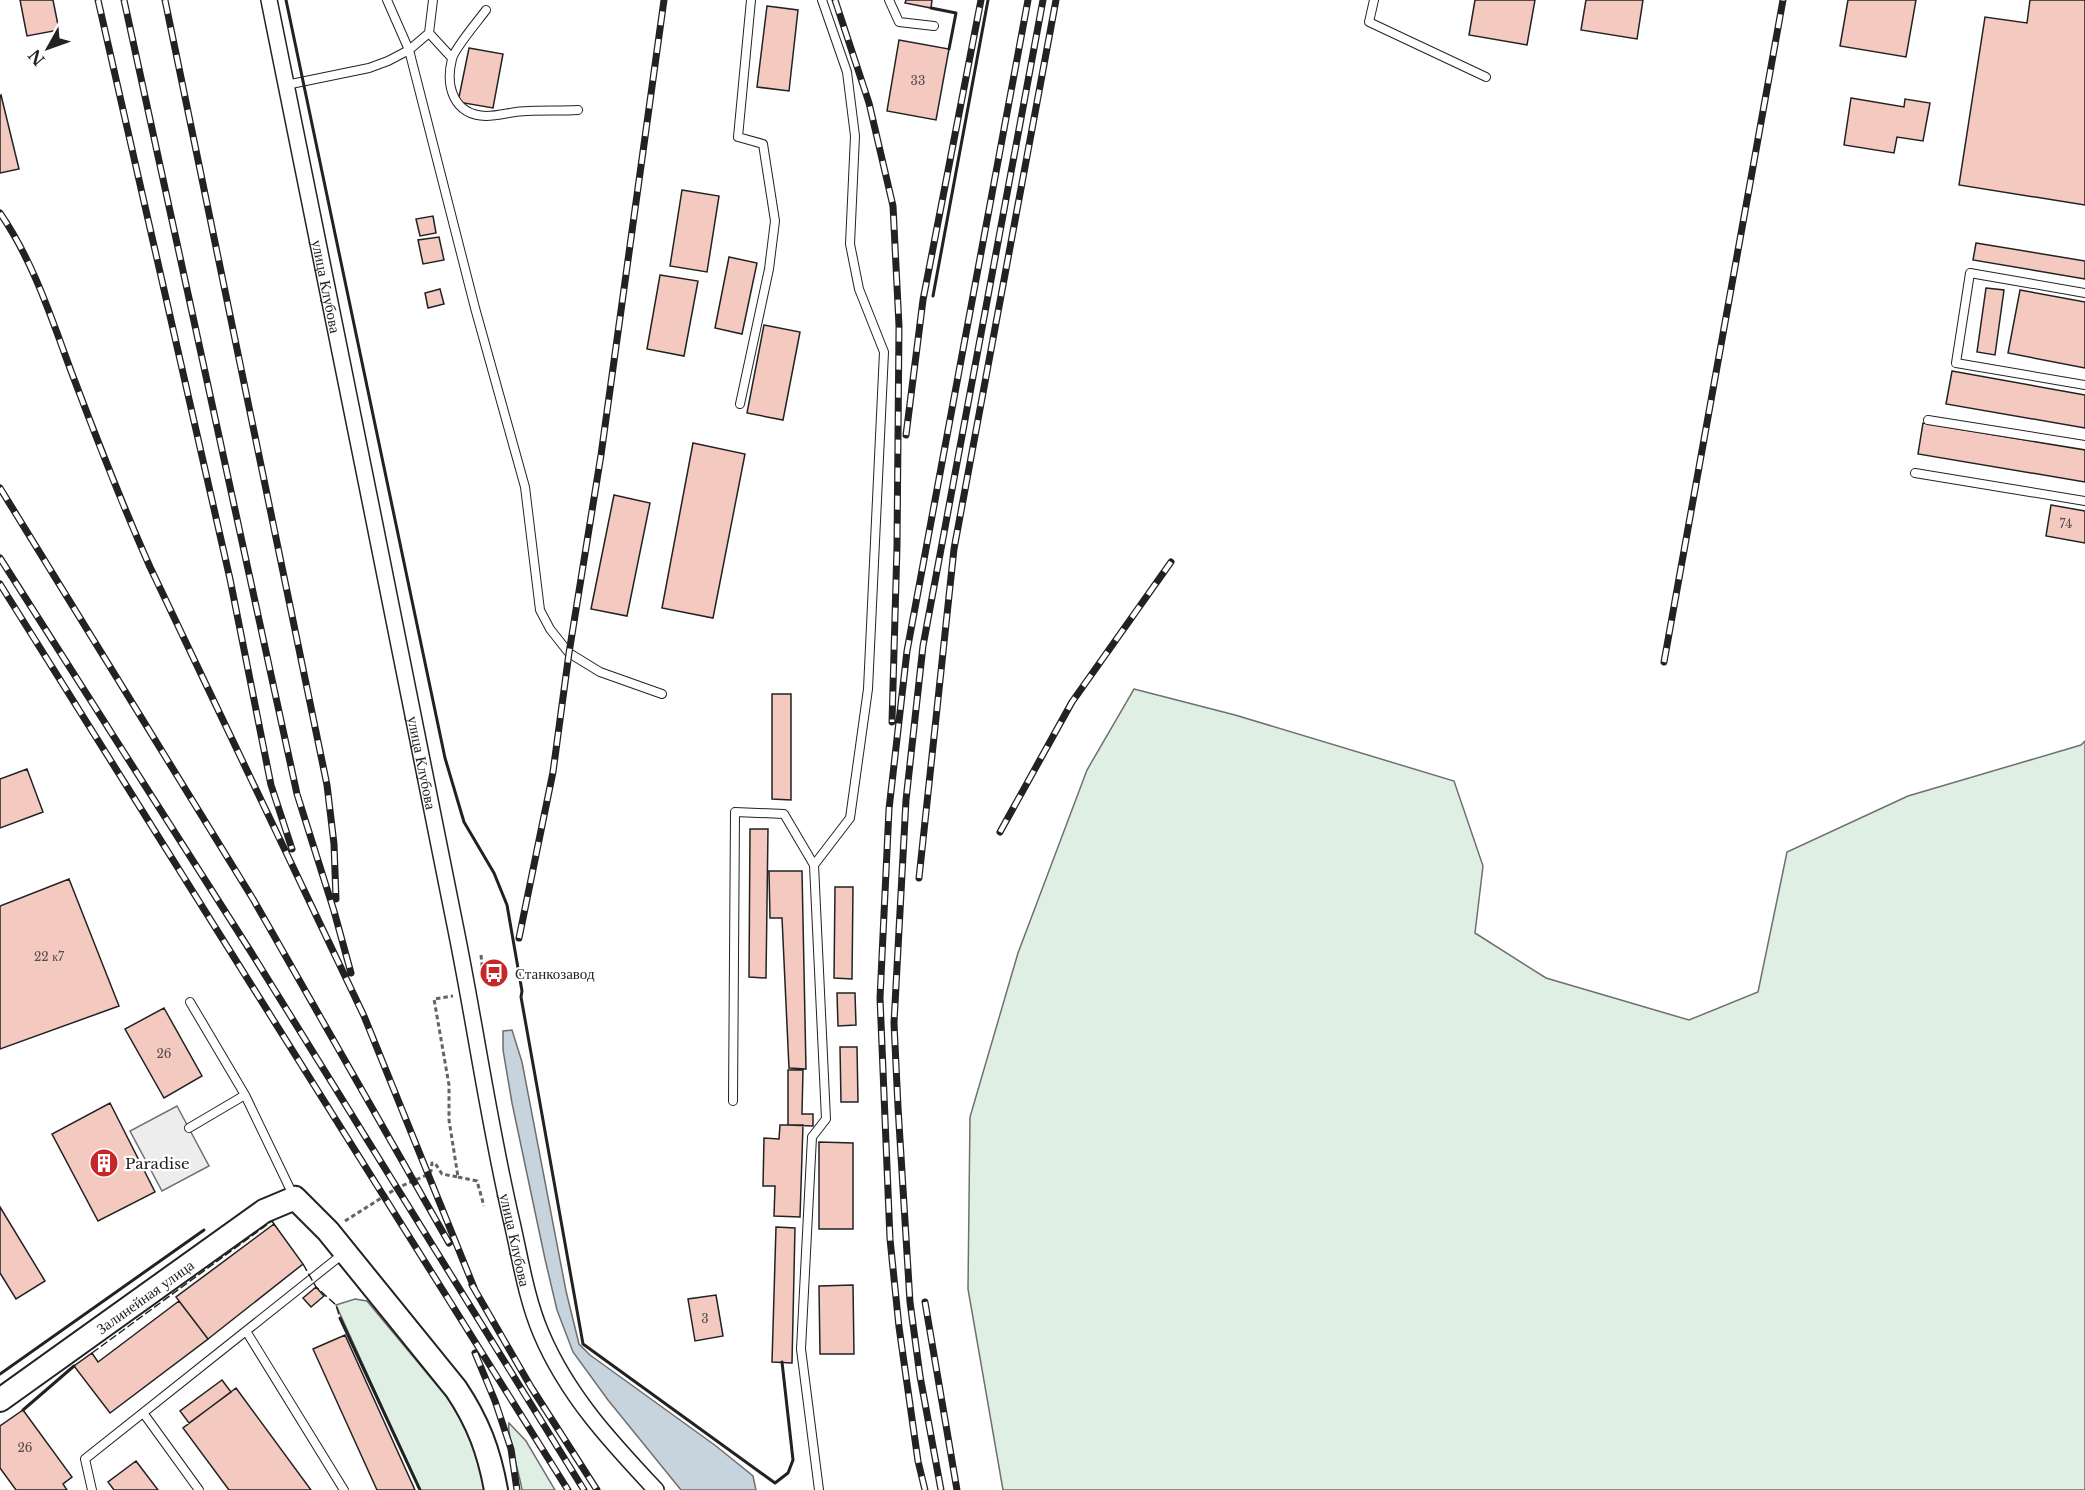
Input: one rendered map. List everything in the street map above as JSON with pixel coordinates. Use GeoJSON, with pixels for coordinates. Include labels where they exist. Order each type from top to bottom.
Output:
{"type":"FeatureCollection","features":[{"type":"Feature","properties":{"kind":"main road"},"geometry":{"type":"LineString","coordinates":[[295,1198],[346,1252],[466,1405],[481,1432],[496,1490]]}},
{"type":"Feature","properties":{"kind":"main road","name":"Залинейная улица"},"geometry":{"type":"LineString","coordinates":[[0,1400],[264,1211],[295,1198]]}},
{"type":"Feature","properties":{"kind":"street","name":"улица Клубова"},"geometry":{"type":"LineString","coordinates":[[269,0],[466,978],[504,1190],[529,1296],[553,1359],[572,1391],[602,1431],[656,1490]]}},
{"type":"Feature","properties":{"kind":"lane"},"geometry":{"type":"LineString","coordinates":[[387,0],[409,50],[525,487],[540,610],[550,629],[569,653],[600,672],[662,694]]}},
{"type":"Feature","properties":{"kind":"lane"},"geometry":{"type":"LineString","coordinates":[[286,85],[369,68],[409,50],[429,33],[433,0]]}},
{"type":"Feature","properties":{"kind":"lane"},"geometry":{"type":"LineString","coordinates":[[740,404],[769,268],[775,221],[762,144],[738,136],[751,0]]}},
{"type":"Feature","properties":{"kind":"lane"},"geometry":{"type":"LineString","coordinates":[[814,865],[850,818],[868,689],[884,352],[859,289],[850,244],[855,136],[847,72],[822,0]]}},
{"type":"Feature","properties":{"kind":"lane"},"geometry":{"type":"LineString","coordinates":[[889,0],[900,22],[934,26]]}},
{"type":"Feature","properties":{"kind":"lane"},"geometry":{"type":"LineString","coordinates":[[1374,0],[1369,22],[1486,77]]}},
{"type":"Feature","properties":{"kind":"lane"},"geometry":{"type":"LineString","coordinates":[[486,10],[452,58],[450,87],[453,99],[461,107],[474,114],[487,116],[526,111],[578,110]]}},
{"type":"Feature","properties":{"kind":"lane"},"geometry":{"type":"LineString","coordinates":[[429,33],[452,58]]}},
{"type":"Feature","properties":{"kind":"lane"},"geometry":{"type":"LineString","coordinates":[[2085,293],[1970,273],[1956,363],[2085,386]]}},
{"type":"Feature","properties":{"kind":"lane"},"geometry":{"type":"LineString","coordinates":[[1928,420],[2085,445]]}},
{"type":"Feature","properties":{"kind":"lane"},"geometry":{"type":"LineString","coordinates":[[1915,473],[2085,501]]}},
{"type":"Feature","properties":{"kind":"lane"},"geometry":{"type":"LineString","coordinates":[[733,1101],[735,812],[784,814],[814,865],[826,1119],[812,1137],[801,1349],[819,1490]]}},
{"type":"Feature","properties":{"kind":"lane"},"geometry":{"type":"LineString","coordinates":[[190,1002],[245,1095],[295,1198]]}},
{"type":"Feature","properties":{"kind":"lane"},"geometry":{"type":"LineString","coordinates":[[189,1128],[245,1095]]}},
{"type":"Feature","properties":{"kind":"lane"},"geometry":{"type":"LineString","coordinates":[[92,1490],[85,1459],[346,1252]]}},
{"type":"Feature","properties":{"kind":"lane"},"geometry":{"type":"LineString","coordinates":[[246,1331],[344,1490]]}},
{"type":"Feature","properties":{"kind":"lane"},"geometry":{"type":"LineString","coordinates":[[144,1414],[199,1490]]}},
{"type":"Feature","properties":{"kind":"path"},"geometry":{"type":"LineString","coordinates":[[481,955],[485,991]]}},
{"type":"Feature","properties":{"kind":"path"},"geometry":{"type":"LineString","coordinates":[[455,996],[434,999],[449,1085],[448,1120],[458,1177]]}},
{"type":"Feature","properties":{"kind":"path"},"geometry":{"type":"LineString","coordinates":[[328,1231],[397,1188],[429,1174],[432,1163],[435,1163],[442,1174],[477,1181],[484,1206]]}},
{"type":"Feature","properties":{"kind":"green space"},"geometry":{"type":"Polygon","coordinates":[[[1134,689],[1235,715],[1454,781],[1483,866],[1475,933],[1546,978],[1689,1020],[1758,992],[1787,852],[1908,796],[2081,745],[2085,741],[2085,1490],[1003,1490],[968,1289],[970,1117],[1018,953],[1087,770],[1134,689]]]}},
{"type":"Feature","properties":{"kind":"green space"},"geometry":{"type":"Polygon","coordinates":[[[355,1299],[367,1301],[450,1401],[468,1431],[480,1460],[486,1490],[420,1490],[336,1305],[355,1299]]]}},
{"type":"Feature","properties":{"kind":"green space"},"geometry":{"type":"Polygon","coordinates":[[[509,1423],[526,1441],[555,1490],[522,1490],[509,1435],[509,1423]]]}},
{"type":"Feature","properties":{"kind":"shaded area"},"geometry":{"type":"Polygon","coordinates":[[[512,1030],[522,1062],[566,1291],[579,1344],[590,1355],[716,1446],[753,1476],[756,1490],[681,1490],[608,1400],[573,1352],[557,1310],[512,1103],[503,1050],[503,1031],[512,1030]]]}},
{"type":"Feature","properties":{"kind":"shaded area"},"geometry":{"type":"Polygon","coordinates":[[[177,1106],[209,1166],[162,1191],[130,1131],[177,1106]]]}},
{"type":"Feature","properties":{"kind":"building"},"geometry":{"type":"Polygon","coordinates":[[[20,0],[53,0],[59,30],[27,36],[20,0]]]}},
{"type":"Feature","properties":{"kind":"building"},"geometry":{"type":"Polygon","coordinates":[[[906,0],[932,0],[931,8],[905,3],[906,0]]]}},
{"type":"Feature","properties":{"kind":"building"},"geometry":{"type":"Polygon","coordinates":[[[1475,0],[1535,0],[1527,45],[1469,35],[1475,0]]]}},
{"type":"Feature","properties":{"kind":"building"},"geometry":{"type":"Polygon","coordinates":[[[1586,0],[1643,0],[1637,39],[1581,30],[1586,0]]]}},
{"type":"Feature","properties":{"kind":"building"},"geometry":{"type":"Polygon","coordinates":[[[1848,0],[1916,0],[1906,57],[1840,46],[1848,0]]]}},
{"type":"Feature","properties":{"kind":"building"},"geometry":{"type":"Polygon","coordinates":[[[2030,0],[2085,0],[2085,205],[1959,185],[1985,17],[2027,23],[2030,0]]]}},
{"type":"Feature","properties":{"kind":"building"},"geometry":{"type":"Polygon","coordinates":[[[767,6],[798,10],[789,91],[757,87],[767,6]]]}},
{"type":"Feature","properties":{"kind":"building"},"geometry":{"type":"Polygon","coordinates":[[[899,40],[949,49],[936,120],[887,111],[899,40]]]}},
{"type":"Feature","properties":{"kind":"building"},"geometry":{"type":"Polygon","coordinates":[[[469,48],[503,54],[493,108],[458,102],[469,48]]]}},
{"type":"Feature","properties":{"kind":"building"},"geometry":{"type":"Polygon","coordinates":[[[0,96],[19,169],[0,173],[0,96]]]}},
{"type":"Feature","properties":{"kind":"building"},"geometry":{"type":"Polygon","coordinates":[[[1851,98],[1904,107],[1905,99],[1930,103],[1923,141],[1897,137],[1894,153],[1844,145],[1851,98]]]}},
{"type":"Feature","properties":{"kind":"building"},"geometry":{"type":"Polygon","coordinates":[[[682,190],[719,196],[707,272],[670,266],[682,190]]]}},
{"type":"Feature","properties":{"kind":"building"},"geometry":{"type":"Polygon","coordinates":[[[433,216],[436,233],[420,236],[416,219],[433,216]]]}},
{"type":"Feature","properties":{"kind":"building"},"geometry":{"type":"Polygon","coordinates":[[[439,237],[444,260],[423,264],[418,240],[439,237]]]}},
{"type":"Feature","properties":{"kind":"building"},"geometry":{"type":"Polygon","coordinates":[[[1976,243],[2085,261],[2085,279],[1973,260],[1976,243]]]}},
{"type":"Feature","properties":{"kind":"building"},"geometry":{"type":"Polygon","coordinates":[[[729,257],[757,263],[742,334],[715,328],[729,257]]]}},
{"type":"Feature","properties":{"kind":"building"},"geometry":{"type":"Polygon","coordinates":[[[660,275],[698,281],[684,356],[647,349],[660,275]]]}},
{"type":"Feature","properties":{"kind":"building"},"geometry":{"type":"Polygon","coordinates":[[[1986,288],[2004,290],[1995,355],[1977,352],[1986,288]]]}},
{"type":"Feature","properties":{"kind":"building"},"geometry":{"type":"Polygon","coordinates":[[[440,289],[444,304],[428,308],[425,293],[440,289]]]}},
{"type":"Feature","properties":{"kind":"building"},"geometry":{"type":"Polygon","coordinates":[[[2020,290],[2085,302],[2085,368],[2008,353],[2020,290]]]}},
{"type":"Feature","properties":{"kind":"building"},"geometry":{"type":"Polygon","coordinates":[[[764,325],[800,332],[783,420],[747,413],[764,325]]]}},
{"type":"Feature","properties":{"kind":"building"},"geometry":{"type":"Polygon","coordinates":[[[1952,371],[2085,395],[2085,428],[1946,404],[1952,371]]]}},
{"type":"Feature","properties":{"kind":"building"},"geometry":{"type":"Polygon","coordinates":[[[1923,423],[2085,450],[2085,482],[1918,454],[1923,423]]]}},
{"type":"Feature","properties":{"kind":"building"},"geometry":{"type":"Polygon","coordinates":[[[693,443],[745,454],[713,618],[662,608],[693,443]]]}},
{"type":"Feature","properties":{"kind":"building"},"geometry":{"type":"Polygon","coordinates":[[[614,495],[650,503],[627,616],[591,609],[614,495]]]}},
{"type":"Feature","properties":{"kind":"building"},"geometry":{"type":"Polygon","coordinates":[[[2051,505],[2085,511],[2085,543],[2046,536],[2051,505]]]}},
{"type":"Feature","properties":{"kind":"building"},"geometry":{"type":"Polygon","coordinates":[[[772,694],[791,694],[791,800],[772,799],[772,694]]]}},
{"type":"Feature","properties":{"kind":"building"},"geometry":{"type":"Polygon","coordinates":[[[27,769],[43,812],[0,828],[0,779],[27,769]]]}},
{"type":"Feature","properties":{"kind":"building"},"geometry":{"type":"Polygon","coordinates":[[[750,829],[768,829],[766,978],[749,977],[750,829]]]}},
{"type":"Feature","properties":{"kind":"building"},"geometry":{"type":"Polygon","coordinates":[[[769,871],[802,871],[806,1069],[789,1068],[782,918],[770,918],[769,871]]]}},
{"type":"Feature","properties":{"kind":"building"},"geometry":{"type":"Polygon","coordinates":[[[69,879],[119,1006],[0,1049],[0,906],[69,879]]]}},
{"type":"Feature","properties":{"kind":"building"},"geometry":{"type":"Polygon","coordinates":[[[835,887],[853,887],[852,979],[834,978],[835,887]]]}},
{"type":"Feature","properties":{"kind":"building"},"geometry":{"type":"Polygon","coordinates":[[[837,993],[855,993],[856,1025],[838,1026],[837,993]]]}},
{"type":"Feature","properties":{"kind":"building"},"geometry":{"type":"Polygon","coordinates":[[[164,1008],[202,1076],[164,1098],[125,1029],[164,1008]]]}},
{"type":"Feature","properties":{"kind":"building"},"geometry":{"type":"Polygon","coordinates":[[[840,1047],[857,1047],[858,1102],[841,1102],[840,1047]]]}},
{"type":"Feature","properties":{"kind":"building"},"geometry":{"type":"Polygon","coordinates":[[[788,1070],[803,1070],[802,1114],[813,1114],[813,1126],[788,1125],[788,1070]]]}},
{"type":"Feature","properties":{"kind":"building","name":"Paradise"},"geometry":{"type":"Polygon","coordinates":[[[110,1103],[155,1192],[98,1221],[52,1134],[110,1103]]]}},
{"type":"Feature","properties":{"kind":"building"},"geometry":{"type":"Polygon","coordinates":[[[780,1125],[803,1125],[800,1217],[774,1216],[775,1186],[763,1186],[764,1138],[779,1139],[780,1125]]]}},
{"type":"Feature","properties":{"kind":"building"},"geometry":{"type":"Polygon","coordinates":[[[819,1142],[853,1143],[853,1229],[819,1229],[819,1142]]]}},
{"type":"Feature","properties":{"kind":"building"},"geometry":{"type":"Polygon","coordinates":[[[0,1207],[45,1281],[16,1299],[0,1273],[0,1207]]]}},
{"type":"Feature","properties":{"kind":"building"},"geometry":{"type":"Polygon","coordinates":[[[274,1224],[303,1264],[208,1339],[176,1297],[274,1224]]]}},
{"type":"Feature","properties":{"kind":"building"},"geometry":{"type":"Polygon","coordinates":[[[776,1227],[795,1228],[792,1363],[772,1362],[776,1227]]]}},
{"type":"Feature","properties":{"kind":"building"},"geometry":{"type":"Polygon","coordinates":[[[853,1285],[854,1354],[820,1354],[819,1286],[853,1285]]]}},
{"type":"Feature","properties":{"kind":"building"},"geometry":{"type":"Polygon","coordinates":[[[316,1287],[324,1296],[311,1307],[303,1298],[316,1287]]]}},
{"type":"Feature","properties":{"kind":"building"},"geometry":{"type":"Polygon","coordinates":[[[716,1295],[723,1336],[695,1341],[688,1299],[716,1295]]]}},
{"type":"Feature","properties":{"kind":"building"},"geometry":{"type":"Polygon","coordinates":[[[179,1301],[208,1339],[110,1413],[74,1366],[92,1353],[98,1362],[179,1301]]]}},
{"type":"Feature","properties":{"kind":"building"},"geometry":{"type":"Polygon","coordinates":[[[345,1335],[415,1490],[377,1490],[313,1349],[345,1335]]]}},
{"type":"Feature","properties":{"kind":"building"},"geometry":{"type":"Polygon","coordinates":[[[222,1380],[231,1392],[189,1423],[180,1411],[222,1380]]]}},
{"type":"Feature","properties":{"kind":"building"},"geometry":{"type":"Polygon","coordinates":[[[236,1388],[311,1490],[229,1490],[183,1428],[236,1388]]]}},
{"type":"Feature","properties":{"kind":"building"},"geometry":{"type":"Polygon","coordinates":[[[23,1410],[72,1477],[63,1484],[67,1490],[16,1490],[0,1468],[0,1426],[23,1410]]]}},
{"type":"Feature","properties":{"kind":"building"},"geometry":{"type":"Polygon","coordinates":[[[136,1461],[158,1490],[114,1490],[108,1482],[136,1461]]]}},
{"type":"Feature","properties":{"kind":"railway"},"geometry":{"type":"LineString","coordinates":[[98,0],[230,579],[271,785],[292,849]]}},
{"type":"Feature","properties":{"kind":"railway"},"geometry":{"type":"LineString","coordinates":[[124,0],[297,794],[351,973]]}},
{"type":"Feature","properties":{"kind":"railway"},"geometry":{"type":"LineString","coordinates":[[165,0],[327,785],[334,844],[336,899]]}},
{"type":"Feature","properties":{"kind":"railway"},"geometry":{"type":"LineString","coordinates":[[519,938],[553,772],[569,653],[601,455],[664,0]]}},
{"type":"Feature","properties":{"kind":"railway"},"geometry":{"type":"LineString","coordinates":[[835,0],[869,103],[893,206],[899,326],[897,546],[892,722]]}},
{"type":"Feature","properties":{"kind":"railway"},"geometry":{"type":"LineString","coordinates":[[906,435],[923,300],[981,0]]}},
{"type":"Feature","properties":{"kind":"railway"},"geometry":{"type":"LineString","coordinates":[[925,1490],[918,1461],[899,1327],[890,1239],[880,998],[889,809],[907,651],[1028,0]]}},
{"type":"Feature","properties":{"kind":"railway"},"geometry":{"type":"LineString","coordinates":[[941,1490],[920,1376],[910,1302],[898,1107],[894,1023],[906,800],[923,646],[1043,0]]}},
{"type":"Feature","properties":{"kind":"railway"},"geometry":{"type":"LineString","coordinates":[[919,878],[954,549],[1056,0]]}},
{"type":"Feature","properties":{"kind":"railway"},"geometry":{"type":"LineString","coordinates":[[1664,662],[1783,0]]}},
{"type":"Feature","properties":{"kind":"railway"},"geometry":{"type":"LineString","coordinates":[[0,213],[32,270],[109,469],[150,567],[364,1016],[475,1290]]}},
{"type":"Feature","properties":{"kind":"railway"},"geometry":{"type":"LineString","coordinates":[[0,488],[253,899],[449,1243]]}},
{"type":"Feature","properties":{"kind":"railway"},"geometry":{"type":"LineString","coordinates":[[0,558],[251,952],[584,1490]]}},
{"type":"Feature","properties":{"kind":"railway"},"geometry":{"type":"LineString","coordinates":[[1000,832],[1072,702],[1171,562]]}},
{"type":"Feature","properties":{"kind":"railway"},"geometry":{"type":"LineString","coordinates":[[0,584],[568,1490]]}},
{"type":"Feature","properties":{"kind":"railway"},"geometry":{"type":"LineString","coordinates":[[472,1285],[531,1387],[597,1490]]}},
{"type":"Feature","properties":{"kind":"railway"},"geometry":{"type":"LineString","coordinates":[[925,1302],[957,1490]]}},
{"type":"Feature","properties":{"kind":"railway"},"geometry":{"type":"LineString","coordinates":[[475,1353],[495,1401],[511,1449],[517,1490]]}},
{"type":"Feature","properties":{"kind":"fence"},"geometry":{"type":"LineString","coordinates":[[92,1353],[272,1221],[274,1224]]}},
{"type":"Feature","properties":{"kind":"fence"},"geometry":{"type":"LineString","coordinates":[[303,1264],[316,1287],[336,1305],[340,1318]]}},
{"type":"Feature","properties":{"kind":"wall"},"geometry":{"type":"LineString","coordinates":[[286,0],[445,758],[464,822],[494,873],[507,905],[522,991],[521,997],[583,1344],[775,1483],[788,1473],[793,1460],[782,1362]]}},
{"type":"Feature","properties":{"kind":"wall"},"geometry":{"type":"LineString","coordinates":[[933,296],[988,0]]}},
{"type":"Feature","properties":{"kind":"wall"},"geometry":{"type":"LineString","coordinates":[[931,8],[956,13],[949,49]]}},
{"type":"Feature","properties":{"kind":"wall"},"geometry":{"type":"LineString","coordinates":[[0,1374],[204,1230]]}},
{"type":"Feature","properties":{"kind":"wall"},"geometry":{"type":"LineString","coordinates":[[340,1318],[420,1490]]}},
{"type":"Feature","properties":{"kind":"wall"},"geometry":{"type":"LineString","coordinates":[[23,1410],[74,1366]]}},
{"type":"Feature","properties":{"kind":"place","name":"Станкозавод"},"geometry":{"type":"Point","coordinates":[494,973]}},
{"type":"Feature","properties":{"kind":"place","name":"Paradise"},"geometry":{"type":"Point","coordinates":[104,1163]}}]}
